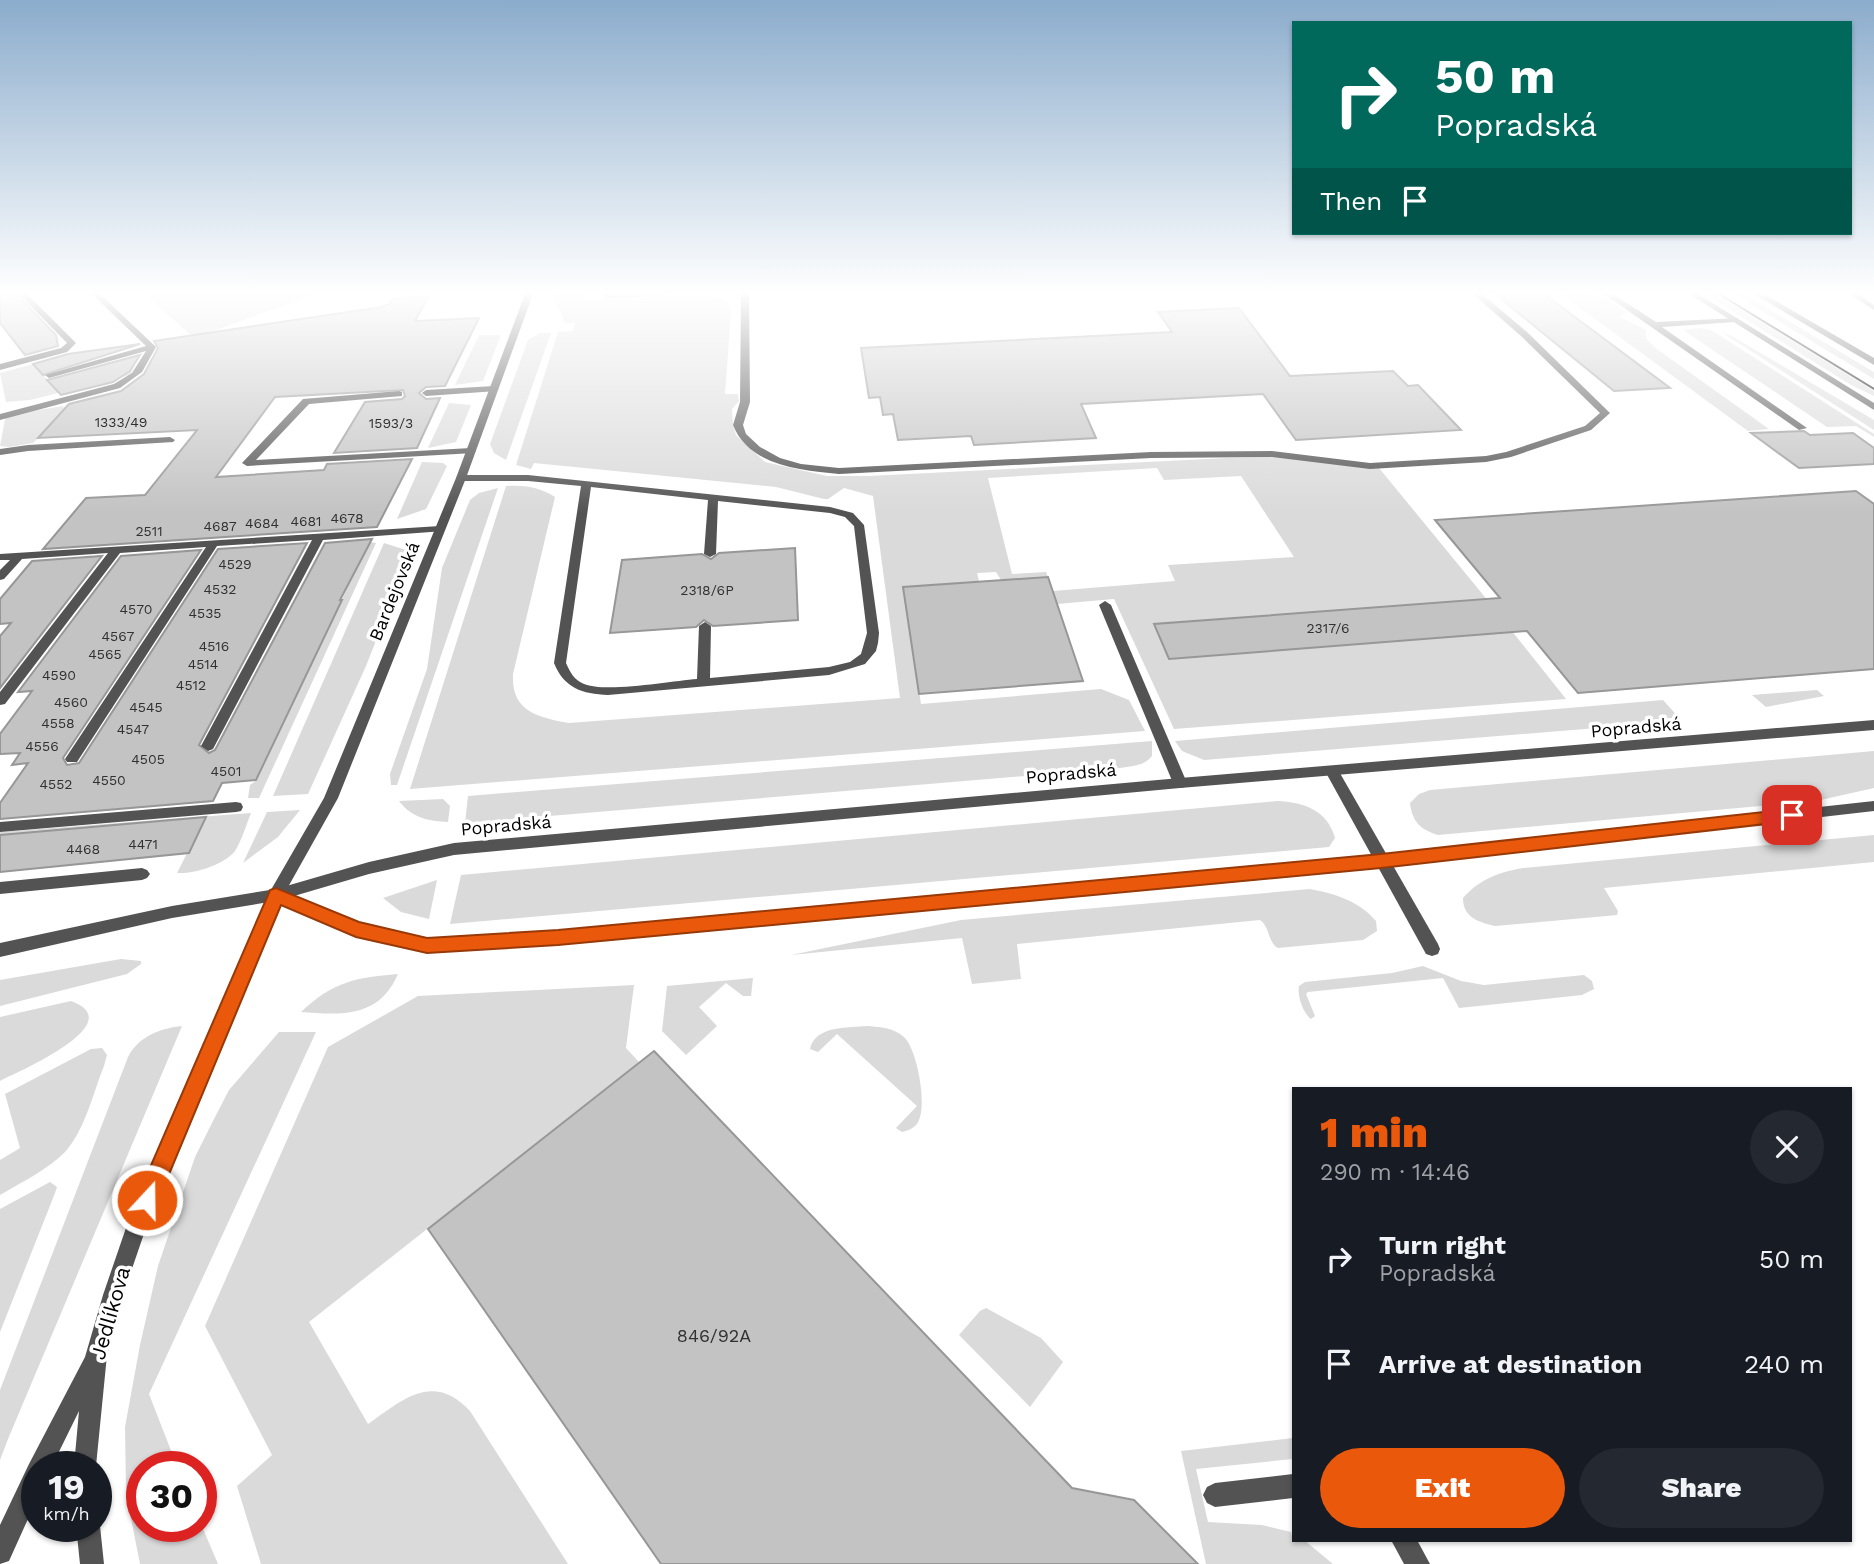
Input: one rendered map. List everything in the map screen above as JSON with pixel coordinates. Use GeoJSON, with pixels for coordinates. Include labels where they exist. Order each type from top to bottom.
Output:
{"type":"FeatureCollection","features":[{"type":"Feature","properties":{"kind":"street"},"geometry":{"type":"LineString","coordinates":[[50,375],[79,367]]}},
{"type":"Feature","properties":{"kind":"street"},"geometry":{"type":"LineString","coordinates":[[0,416],[131,380],[144,367]]}},
{"type":"Feature","properties":{"kind":"street","name":"Bardejovská"},"geometry":{"type":"LineString","coordinates":[[276,895],[331,799],[461,478],[502,367]]}},
{"type":"Feature","properties":{"kind":"street"},"geometry":{"type":"LineString","coordinates":[[745,367],[745,402],[738,425],[742,435],[757,449],[777,460],[800,467],[839,471],[1150,455],[1272,454],[1370,466],[1486,459],[1508,455],[1588,428],[1605,413],[1558,367]]}},
{"type":"Feature","properties":{"kind":"street"},"geometry":{"type":"LineString","coordinates":[[1714,367],[1802,428]]}},
{"type":"Feature","properties":{"kind":"street"},"geometry":{"type":"LineString","coordinates":[[1810,367],[1874,407]]}},
{"type":"Feature","properties":{"kind":"street"},"geometry":{"type":"LineString","coordinates":[[426,393],[494,388]]}},
{"type":"Feature","properties":{"kind":"street"},"geometry":{"type":"LineString","coordinates":[[399,394],[306,401],[247,463],[471,451]]}},
{"type":"Feature","properties":{"kind":"street"},"geometry":{"type":"LineString","coordinates":[[0,452],[170,440]]}},
{"type":"Feature","properties":{"kind":"street"},"geometry":{"type":"LineString","coordinates":[[461,478],[528,478],[586,483],[830,510],[849,515],[859,525],[872,647],[868,656],[858,663],[836,670],[596,691],[577,687],[563,674],[560,663],[586,483]]}},
{"type":"Feature","properties":{"kind":"street"},"geometry":{"type":"LineString","coordinates":[[710,554],[713,498]]}},
{"type":"Feature","properties":{"kind":"street"},"geometry":{"type":"LineString","coordinates":[[0,557],[440,529]]}},
{"type":"Feature","properties":{"kind":"street"},"geometry":{"type":"LineString","coordinates":[[208,746],[319,537]]}},
{"type":"Feature","properties":{"kind":"street"},"geometry":{"type":"LineString","coordinates":[[72,760],[214,543]]}},
{"type":"Feature","properties":{"kind":"street"},"geometry":{"type":"LineString","coordinates":[[0,701],[116,550]]}},
{"type":"Feature","properties":{"kind":"street"},"geometry":{"type":"LineString","coordinates":[[0,577],[19,556]]}},
{"type":"Feature","properties":{"kind":"street"},"geometry":{"type":"LineString","coordinates":[[1105,605],[1180,783]]}},
{"type":"Feature","properties":{"kind":"street"},"geometry":{"type":"LineString","coordinates":[[703,682],[705,626]]}},
{"type":"Feature","properties":{"kind":"street","name":"Popradská"},"geometry":{"type":"LineString","coordinates":[[0,950],[172,912],[276,895],[369,868],[454,849],[1180,783],[1874,725]]}},
{"type":"Feature","properties":{"kind":"street"},"geometry":{"type":"LineString","coordinates":[[1332,771],[1432,949]]}},
{"type":"Feature","properties":{"kind":"street"},"geometry":{"type":"LineString","coordinates":[[276,895],[356,929],[427,946],[572,936],[1381,861],[1874,806]]}},
{"type":"Feature","properties":{"kind":"street"},"geometry":{"type":"LineString","coordinates":[[0,827],[236,807]]}},
{"type":"Feature","properties":{"kind":"street"},"geometry":{"type":"LineString","coordinates":[[0,888],[142,874]]}},
{"type":"Feature","properties":{"kind":"street","name":"Jedlíkova"},"geometry":{"type":"LineString","coordinates":[[86,1451],[96,1355],[113,1295],[143,1210],[276,895]]}},
{"type":"Feature","properties":{"kind":"street"},"geometry":{"type":"LineString","coordinates":[[48,1451],[96,1355]]}},
{"type":"Feature","properties":{"kind":"street"},"geometry":{"type":"LineString","coordinates":[[1215,1495],[1292,1486]]}},
{"type":"Feature","properties":{"kind":"street"},"geometry":{"type":"LineString","coordinates":[[0,1552],[21,1507]]}},
{"type":"Feature","properties":{"kind":"street"},"geometry":{"type":"LineString","coordinates":[[90,1542],[92,1564]]}},
{"type":"Feature","properties":{"kind":"street"},"geometry":{"type":"LineString","coordinates":[[1404,1542],[1418,1564]]}},
{"type":"Feature","properties":{"kind":"shaded area"},"geometry":{"type":"Polygon","coordinates":[[[22,367],[36,367],[56,389],[113,367],[133,367],[131,375],[30,400],[6,402],[0,373],[22,367]]]}},
{"type":"Feature","properties":{"kind":"shaded area"},"geometry":{"type":"Polygon","coordinates":[[[274,367],[345,367],[289,376],[180,451],[226,393],[65,411],[176,381],[274,367]]]}},
{"type":"Feature","properties":{"kind":"shaded area"},"geometry":{"type":"Polygon","coordinates":[[[464,367],[488,367],[483,381],[455,385],[464,367]]]}},
{"type":"Feature","properties":{"kind":"shaded area"},"geometry":{"type":"Polygon","coordinates":[[[518,367],[539,367],[506,460],[494,453],[490,444],[518,367]]]}},
{"type":"Feature","properties":{"kind":"shaded area"},"geometry":{"type":"Polygon","coordinates":[[[547,367],[727,367],[725,394],[738,394],[739,401],[732,409],[736,435],[765,462],[827,476],[1277,457],[1379,468],[1498,613],[1488,614],[1476,600],[1155,624],[1168,658],[1502,633],[1503,620],[1566,699],[1174,729],[1114,599],[1057,604],[1053,591],[1175,581],[1168,565],[1294,557],[1241,476],[1164,480],[1157,468],[988,478],[1012,574],[1046,572],[1048,577],[1001,580],[996,572],[977,573],[979,581],[903,587],[921,704],[1101,689],[1129,700],[1145,731],[410,789],[506,486],[532,487],[555,497],[513,674],[516,696],[521,704],[537,715],[569,723],[900,698],[873,496],[844,488],[824,499],[776,487],[534,463],[531,469],[516,465],[547,367]]]}},
{"type":"Feature","properties":{"kind":"shaded area"},"geometry":{"type":"Polygon","coordinates":[[[1661,367],[1682,367],[1769,429],[1748,431],[1661,367]]]}},
{"type":"Feature","properties":{"kind":"shaded area"},"geometry":{"type":"Polygon","coordinates":[[[1738,367],[1769,367],[1874,434],[1874,437],[1856,426],[1827,427],[1738,367]]]}},
{"type":"Feature","properties":{"kind":"shaded area"},"geometry":{"type":"Polygon","coordinates":[[[1776,367],[1784,367],[1874,420],[1874,430],[1776,367]]]}},
{"type":"Feature","properties":{"kind":"shaded area"},"geometry":{"type":"Polygon","coordinates":[[[1822,367],[1835,367],[1874,391],[1874,396],[1822,367]]]}},
{"type":"Feature","properties":{"kind":"shaded area"},"geometry":{"type":"Polygon","coordinates":[[[1854,367],[1866,367],[1874,372],[1874,379],[1854,367]]]}},
{"type":"Feature","properties":{"kind":"shaded area"},"geometry":{"type":"Polygon","coordinates":[[[449,403],[471,405],[456,442],[428,448],[449,403]]]}},
{"type":"Feature","properties":{"kind":"shaded area"},"geometry":{"type":"Polygon","coordinates":[[[63,406],[65,411],[33,443],[0,446],[5,419],[14,414],[63,406]]]}},
{"type":"Feature","properties":{"kind":"shaded area"},"geometry":{"type":"Polygon","coordinates":[[[422,462],[443,463],[447,466],[426,509],[397,519],[422,462]]]}},
{"type":"Feature","properties":{"kind":"shaded area"},"geometry":{"type":"Polygon","coordinates":[[[498,488],[397,785],[391,785],[390,774],[427,669],[442,568],[470,500],[479,493],[498,488]]]}},
{"type":"Feature","properties":{"kind":"shaded area"},"geometry":{"type":"Polygon","coordinates":[[[369,542],[376,543],[259,798],[248,798],[250,785],[257,780],[369,542]]]}},
{"type":"Feature","properties":{"kind":"shaded area"},"geometry":{"type":"Polygon","coordinates":[[[384,543],[409,551],[409,557],[366,666],[308,794],[273,796],[384,543]]]}},
{"type":"Feature","properties":{"kind":"shaded area"},"geometry":{"type":"Polygon","coordinates":[[[1817,690],[1824,696],[1766,707],[1752,695],[1817,690]]]}},
{"type":"Feature","properties":{"kind":"shaded area"},"geometry":{"type":"Polygon","coordinates":[[[1663,700],[1682,721],[1204,760],[1182,751],[1175,741],[1663,700]]]}},
{"type":"Feature","properties":{"kind":"shaded area"},"geometry":{"type":"Polygon","coordinates":[[[1152,741],[1152,756],[1149,759],[1138,765],[1120,768],[465,823],[468,796],[1152,741]]]}},
{"type":"Feature","properties":{"kind":"shaded area"},"geometry":{"type":"Polygon","coordinates":[[[1874,751],[1874,788],[1816,801],[1438,835],[1418,824],[1410,803],[1419,794],[1430,790],[1874,751]]]}},
{"type":"Feature","properties":{"kind":"shaded area"},"geometry":{"type":"Polygon","coordinates":[[[443,799],[450,806],[448,822],[421,818],[399,801],[443,799]]]}},
{"type":"Feature","properties":{"kind":"shaded area"},"geometry":{"type":"Polygon","coordinates":[[[1277,801],[1296,803],[1320,814],[1335,838],[1329,847],[450,924],[461,875],[1277,801]]]}},
{"type":"Feature","properties":{"kind":"shaded area"},"geometry":{"type":"Polygon","coordinates":[[[300,810],[278,837],[243,863],[267,812],[300,810]]]}},
{"type":"Feature","properties":{"kind":"shaded area"},"geometry":{"type":"Polygon","coordinates":[[[251,813],[240,842],[230,856],[208,868],[184,873],[177,873],[202,824],[0,843],[0,832],[251,813]]]}},
{"type":"Feature","properties":{"kind":"shaded area"},"geometry":{"type":"Polygon","coordinates":[[[1874,835],[1874,862],[1604,888],[1618,911],[1617,915],[1495,926],[1473,918],[1464,905],[1463,898],[1483,881],[1523,868],[1874,835]]]}},
{"type":"Feature","properties":{"kind":"shaded area"},"geometry":{"type":"Polygon","coordinates":[[[437,880],[429,919],[401,912],[383,898],[437,880]]]}},
{"type":"Feature","properties":{"kind":"shaded area"},"geometry":{"type":"Polygon","coordinates":[[[1310,889],[1355,903],[1376,921],[1377,931],[1363,940],[1278,948],[1260,920],[1017,944],[1021,979],[972,984],[962,938],[791,955],[961,920],[1310,889]]]}},
{"type":"Feature","properties":{"kind":"shaded area"},"geometry":{"type":"Polygon","coordinates":[[[121,959],[141,961],[141,964],[127,974],[0,1006],[0,980],[121,959]]]}},
{"type":"Feature","properties":{"kind":"shaded area"},"geometry":{"type":"Polygon","coordinates":[[[1423,966],[1461,981],[1484,985],[1584,975],[1592,981],[1594,989],[1582,995],[1459,1008],[1443,978],[1308,992],[1306,994],[1315,1016],[1311,1019],[1305,1013],[1300,999],[1299,986],[1305,982],[1392,973],[1423,966]]]}},
{"type":"Feature","properties":{"kind":"shaded area"},"geometry":{"type":"Polygon","coordinates":[[[398,974],[381,999],[358,1011],[331,1014],[301,1012],[335,987],[369,977],[398,974]]]}},
{"type":"Feature","properties":{"kind":"shaded area"},"geometry":{"type":"Polygon","coordinates":[[[753,978],[751,996],[743,996],[726,983],[699,1007],[717,1026],[686,1055],[662,1031],[667,986],[753,978]]]}},
{"type":"Feature","properties":{"kind":"shaded area"},"geometry":{"type":"Polygon","coordinates":[[[634,985],[626,1048],[639,1062],[309,1322],[368,1424],[405,1399],[430,1391],[456,1399],[470,1411],[568,1564],[261,1564],[237,1486],[272,1455],[205,1326],[328,1047],[418,996],[634,985]]]}},
{"type":"Feature","properties":{"kind":"shaded area"},"geometry":{"type":"Polygon","coordinates":[[[71,1001],[86,1010],[88,1022],[80,1034],[46,1058],[0,1081],[0,1017],[71,1001]]]}},
{"type":"Feature","properties":{"kind":"shaded area"},"geometry":{"type":"Polygon","coordinates":[[[182,1026],[0,1460],[0,1390],[128,1057],[138,1044],[150,1035],[182,1026]]]}},
{"type":"Feature","properties":{"kind":"shaded area"},"geometry":{"type":"Polygon","coordinates":[[[868,1026],[887,1028],[904,1037],[917,1064],[921,1112],[916,1125],[902,1132],[896,1128],[917,1106],[837,1034],[818,1052],[810,1049],[813,1041],[826,1032],[868,1026]]]}},
{"type":"Feature","properties":{"kind":"shaded area"},"geometry":{"type":"Polygon","coordinates":[[[279,1032],[316,1032],[149,1394],[171,1451],[126,1451],[126,1493],[125,1427],[158,1266],[195,1157],[229,1090],[279,1032]]]}},
{"type":"Feature","properties":{"kind":"shaded area"},"geometry":{"type":"Polygon","coordinates":[[[102,1048],[107,1055],[104,1066],[72,1143],[50,1164],[0,1195],[0,1160],[20,1148],[5,1094],[91,1049],[102,1048]]]}},
{"type":"Feature","properties":{"kind":"shaded area"},"geometry":{"type":"Polygon","coordinates":[[[50,1182],[57,1187],[0,1332],[0,1209],[50,1182]]]}},
{"type":"Feature","properties":{"kind":"shaded area"},"geometry":{"type":"Polygon","coordinates":[[[986,1308],[1041,1338],[1063,1362],[1030,1407],[959,1335],[980,1311],[986,1308]]]}},
{"type":"Feature","properties":{"kind":"shaded area"},"geometry":{"type":"Polygon","coordinates":[[[1292,1438],[1292,1459],[1196,1469],[1208,1522],[1262,1525],[1291,1532],[1292,1542],[1306,1542],[1333,1564],[1206,1564],[1181,1451],[1292,1438]]]}},
{"type":"Feature","properties":{"kind":"shaded area"},"geometry":{"type":"Polygon","coordinates":[[[136,1542],[209,1542],[218,1564],[140,1564],[136,1542]]]}},
{"type":"Feature","properties":{"kind":"building"},"geometry":{"type":"Polygon","coordinates":[[[36,367],[68,367],[43,375],[36,367]]]}},
{"type":"Feature","properties":{"kind":"building"},"geometry":{"type":"Polygon","coordinates":[[[95,367],[133,367],[113,382],[61,395],[47,380],[95,367]]]}},
{"type":"Feature","properties":{"kind":"building"},"geometry":{"type":"Polygon","coordinates":[[[148,367],[455,367],[445,386],[426,387],[419,393],[426,399],[440,398],[417,448],[334,453],[365,402],[402,399],[405,396],[403,390],[275,397],[216,477],[324,470],[327,464],[412,459],[377,527],[43,549],[86,498],[145,495],[197,430],[38,438],[69,404],[121,391],[144,374],[148,367]]]}},
{"type":"Feature","properties":{"kind":"building"},"geometry":{"type":"Polygon","coordinates":[[[864,367],[1283,367],[1290,376],[1393,371],[1408,386],[1418,385],[1461,430],[1296,440],[1263,394],[1081,404],[1096,438],[974,445],[971,436],[898,440],[893,414],[883,415],[880,397],[869,398],[864,367]]]}},
{"type":"Feature","properties":{"kind":"building"},"geometry":{"type":"Polygon","coordinates":[[[1585,367],[1642,367],[1670,388],[1614,391],[1585,367]]]}},
{"type":"Feature","properties":{"kind":"building"},"geometry":{"type":"Polygon","coordinates":[[[1804,431],[1810,435],[1853,433],[1874,448],[1874,464],[1799,468],[1751,433],[1804,431]]]}},
{"type":"Feature","properties":{"kind":"building"},"geometry":{"type":"Polygon","coordinates":[[[1856,491],[1874,504],[1874,669],[1578,693],[1527,631],[1169,659],[1154,624],[1500,598],[1435,520],[1856,491]]]}},
{"type":"Feature","properties":{"kind":"building"},"geometry":{"type":"Polygon","coordinates":[[[372,539],[340,600],[256,780],[222,783],[213,801],[0,819],[0,803],[28,763],[12,765],[20,753],[0,754],[0,734],[32,691],[18,692],[121,556],[201,550],[63,758],[67,765],[79,763],[218,549],[307,543],[199,745],[209,753],[215,750],[325,543],[372,539]]]}},
{"type":"Feature","properties":{"kind":"building"},"geometry":{"type":"Polygon","coordinates":[[[795,548],[798,620],[713,626],[704,620],[696,627],[610,633],[622,560],[702,554],[711,559],[719,553],[795,548]]]}},
{"type":"Feature","properties":{"kind":"building"},"geometry":{"type":"Polygon","coordinates":[[[102,556],[0,688],[0,636],[11,623],[0,624],[0,599],[32,561],[102,556]]]}},
{"type":"Feature","properties":{"kind":"building"},"geometry":{"type":"Polygon","coordinates":[[[1048,577],[1083,681],[919,694],[903,587],[1048,577]]]}},
{"type":"Feature","properties":{"kind":"building"},"geometry":{"type":"Polygon","coordinates":[[[206,817],[189,853],[0,872],[0,835],[206,817]]]}},
{"type":"Feature","properties":{"kind":"building"},"geometry":{"type":"Polygon","coordinates":[[[654,1051],[1072,1488],[1134,1500],[1198,1564],[661,1564],[428,1229],[654,1051]]]}},
{"type":"Feature","properties":{"kind":"tram line"},"geometry":{"type":"LineString","coordinates":[[1838,367],[1874,389]]}},
{"type":"Feature","properties":{"kind":"route"},"geometry":{"type":"LineString","coordinates":[[147,1200],[276,895],[356,929],[427,946],[558,937],[1381,861],[1792,815]]}}]}
